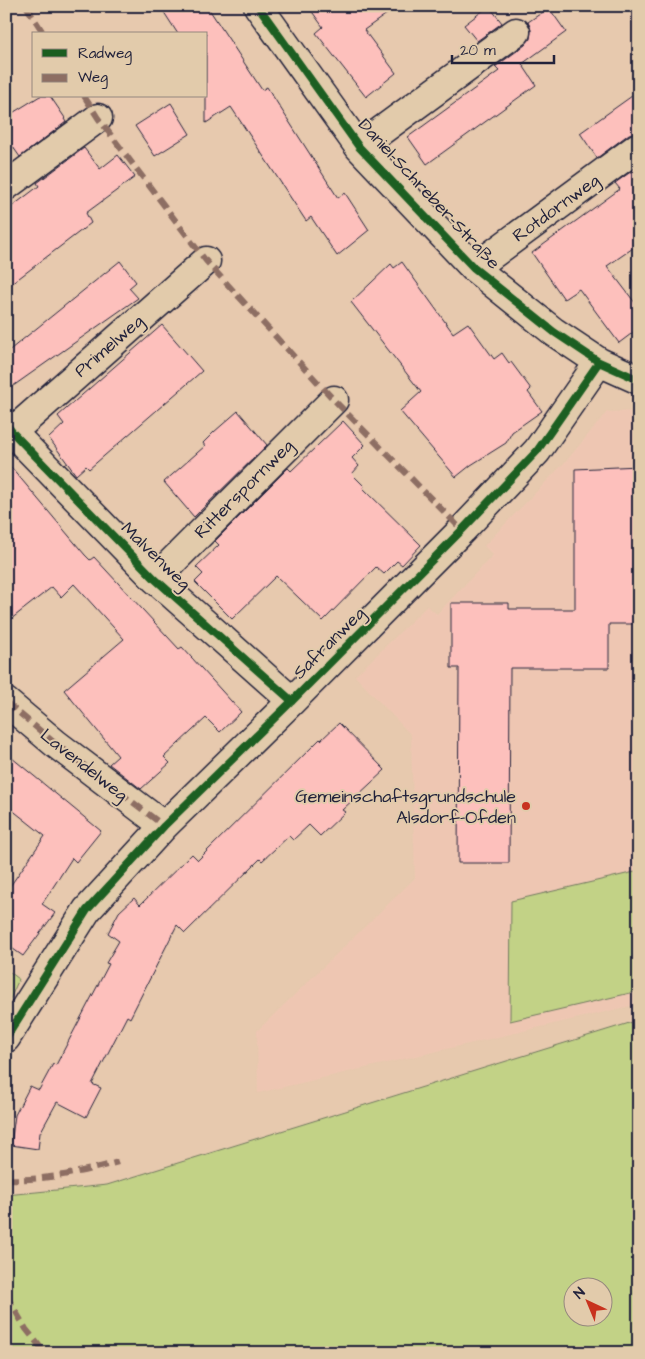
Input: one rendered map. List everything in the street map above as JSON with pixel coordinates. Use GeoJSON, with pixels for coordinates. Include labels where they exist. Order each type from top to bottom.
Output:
{"type":"FeatureCollection","features":[{"type":"Feature","properties":{"kind":"street","name":"Daniel-Schreber-Straße"},"geometry":{"type":"LineString","coordinates":[[262,8],[359,147],[474,268],[554,332],[599,362],[638,379]]}},
{"type":"Feature","properties":{"kind":"street"},"geometry":{"type":"LineString","coordinates":[[359,147],[516,32]]}},
{"type":"Feature","properties":{"kind":"street"},"geometry":{"type":"LineString","coordinates":[[6,186],[98,118]]}},
{"type":"Feature","properties":{"kind":"street","name":"Rotdornweg"},"geometry":{"type":"LineString","coordinates":[[474,268],[638,147]]}},
{"type":"Feature","properties":{"kind":"street","name":"Primelweg"},"geometry":{"type":"LineString","coordinates":[[9,428],[206,260]]}},
{"type":"Feature","properties":{"kind":"street","name":"Safranweg"},"geometry":{"type":"LineString","coordinates":[[6,1038],[87,910],[164,826],[292,701],[462,530],[537,451],[599,362]]}},
{"type":"Feature","properties":{"kind":"street","name":"Ritterspornweg"},"geometry":{"type":"LineString","coordinates":[[155,579],[334,400]]}},
{"type":"Feature","properties":{"kind":"street","name":"Malvenweg"},"geometry":{"type":"LineString","coordinates":[[9,428],[155,579],[292,701]]}},
{"type":"Feature","properties":{"kind":"street","name":"Lavendelweg"},"geometry":{"type":"LineString","coordinates":[[6,702],[56,744],[164,826]]}},
{"type":"Feature","properties":{"kind":"shaded area","name":"Gemeinschaftsgrundschule Alsdorf-Ofden"},"geometry":{"type":"Polygon","coordinates":[[[639,411],[639,1004],[258,1093],[257,1031],[415,878],[411,735],[355,676],[427,606],[437,614],[493,555],[484,546],[567,460],[607,412],[639,411]]]}},
{"type":"Feature","properties":{"kind":"green space"},"geometry":{"type":"Polygon","coordinates":[[[639,871],[639,991],[510,1021],[511,901],[639,871]]]}},
{"type":"Feature","properties":{"kind":"green space"},"geometry":{"type":"Polygon","coordinates":[[[6,969],[19,979],[6,1008],[6,969]]]}},
{"type":"Feature","properties":{"kind":"green space"},"geometry":{"type":"Polygon","coordinates":[[[639,1020],[639,1353],[6,1353],[6,1195],[107,1185],[639,1020]]]}},
{"type":"Feature","properties":{"kind":"building"},"geometry":{"type":"Polygon","coordinates":[[[160,6],[207,6],[262,90],[267,87],[338,198],[345,193],[369,230],[337,256],[311,217],[306,221],[231,107],[206,123],[208,32],[177,32],[160,6]]]}},
{"type":"Feature","properties":{"kind":"building"},"geometry":{"type":"Polygon","coordinates":[[[308,6],[398,6],[364,30],[396,73],[366,97],[316,33],[323,27],[308,6]]]}},
{"type":"Feature","properties":{"kind":"building"},"geometry":{"type":"Polygon","coordinates":[[[489,6],[502,23],[477,41],[464,25],[489,6]]]}},
{"type":"Feature","properties":{"kind":"building"},"geometry":{"type":"Polygon","coordinates":[[[549,8],[566,32],[522,64],[536,85],[427,164],[408,137],[499,71],[495,67],[525,45],[530,39],[531,30],[528,22],[549,8]]]}},
{"type":"Feature","properties":{"kind":"building"},"geometry":{"type":"Polygon","coordinates":[[[639,91],[639,132],[629,134],[597,158],[580,133],[639,91]]]}},
{"type":"Feature","properties":{"kind":"building"},"geometry":{"type":"Polygon","coordinates":[[[37,98],[51,98],[66,122],[20,157],[6,137],[6,117],[37,98]]]}},
{"type":"Feature","properties":{"kind":"building"},"geometry":{"type":"Polygon","coordinates":[[[171,103],[190,134],[155,156],[135,126],[171,103]]]}},
{"type":"Feature","properties":{"kind":"building"},"geometry":{"type":"Polygon","coordinates":[[[84,148],[100,169],[118,155],[135,177],[86,213],[91,223],[6,288],[6,211],[39,186],[37,183],[84,148]]]}},
{"type":"Feature","properties":{"kind":"building"},"geometry":{"type":"Polygon","coordinates":[[[639,166],[639,244],[607,266],[639,308],[639,328],[619,343],[579,289],[564,299],[532,253],[620,189],[615,183],[639,166]]]}},
{"type":"Feature","properties":{"kind":"building"},"geometry":{"type":"Polygon","coordinates":[[[120,261],[136,282],[129,288],[138,298],[6,391],[6,353],[120,261]]]}},
{"type":"Feature","properties":{"kind":"building"},"geometry":{"type":"Polygon","coordinates":[[[402,262],[453,333],[468,323],[494,359],[502,353],[509,363],[511,362],[531,389],[528,392],[542,411],[512,432],[506,443],[456,477],[400,411],[421,392],[351,302],[391,264],[394,268],[402,262]]]}},
{"type":"Feature","properties":{"kind":"building"},"geometry":{"type":"Polygon","coordinates":[[[162,325],[202,371],[89,469],[86,466],[76,475],[49,438],[64,424],[58,416],[162,325]]]}},
{"type":"Feature","properties":{"kind":"building"},"geometry":{"type":"Polygon","coordinates":[[[238,411],[267,445],[194,517],[164,482],[205,446],[203,443],[238,411]]]}},
{"type":"Feature","properties":{"kind":"building"},"geometry":{"type":"Polygon","coordinates":[[[343,421],[365,445],[352,458],[359,466],[352,474],[364,486],[363,488],[421,545],[402,565],[397,561],[384,574],[376,567],[323,621],[276,576],[232,619],[195,582],[203,574],[196,567],[219,545],[215,541],[288,468],[291,471],[343,421]]]}},
{"type":"Feature","properties":{"kind":"building"},"geometry":{"type":"Polygon","coordinates":[[[6,461],[85,555],[90,560],[94,557],[179,649],[182,647],[241,712],[220,732],[206,718],[164,757],[170,763],[141,789],[109,764],[118,756],[64,690],[124,639],[74,584],[61,597],[52,587],[6,623],[6,461]]]}},
{"type":"Feature","properties":{"kind":"building"},"geometry":{"type":"Polygon","coordinates":[[[639,466],[637,574],[639,574],[639,624],[609,624],[609,668],[510,668],[509,863],[458,863],[459,668],[451,668],[451,603],[509,603],[509,609],[575,609],[575,469],[639,466]]]}},
{"type":"Feature","properties":{"kind":"building"},"geometry":{"type":"Polygon","coordinates":[[[339,723],[385,770],[342,810],[345,812],[320,836],[309,825],[293,840],[289,836],[262,861],[260,859],[185,933],[177,925],[130,1018],[127,1016],[92,1084],[101,1088],[86,1117],[57,1102],[40,1133],[38,1149],[11,1145],[15,1115],[30,1086],[39,1090],[53,1064],[56,1065],[109,964],[106,963],[119,941],[108,933],[119,912],[134,898],[140,905],[192,854],[198,860],[320,739],[339,723]]]}},
{"type":"Feature","properties":{"kind":"building"},"geometry":{"type":"Polygon","coordinates":[[[6,753],[101,831],[76,862],[72,858],[42,904],[55,913],[23,956],[6,944],[6,892],[45,836],[6,805],[6,753]]]}},
{"type":"Feature","properties":{"kind":"marked path"},"geometry":{"type":"LineString","coordinates":[[26,6],[43,32]]}},
{"type":"Feature","properties":{"kind":"marked path"},"geometry":{"type":"LineString","coordinates":[[85,98],[98,118],[206,261],[334,400],[462,530]]}},
{"type":"Feature","properties":{"kind":"marked path"},"geometry":{"type":"LineString","coordinates":[[6,702],[56,744],[164,826]]}},
{"type":"Feature","properties":{"kind":"marked path"},"geometry":{"type":"LineString","coordinates":[[6,1179],[34,1179],[63,1175],[118,1162]]}},
{"type":"Feature","properties":{"kind":"marked path"},"geometry":{"type":"LineString","coordinates":[[6,1295],[26,1329],[45,1353]]}},
{"type":"Feature","properties":{"kind":"cycle path"},"geometry":{"type":"LineString","coordinates":[[258,6],[359,147],[474,268],[554,332],[599,362],[639,380]]}},
{"type":"Feature","properties":{"kind":"cycle path"},"geometry":{"type":"LineString","coordinates":[[6,1038],[87,910],[164,826],[292,701],[462,530],[537,451],[599,362]]}},
{"type":"Feature","properties":{"kind":"cycle path"},"geometry":{"type":"LineString","coordinates":[[6,424],[155,579],[292,701]]}},
{"type":"Feature","properties":{"kind":"place","name":"Gemeinschaftsgrundschule Alsdorf-Ofden"},"geometry":{"type":"Point","coordinates":[526,806]}}]}
